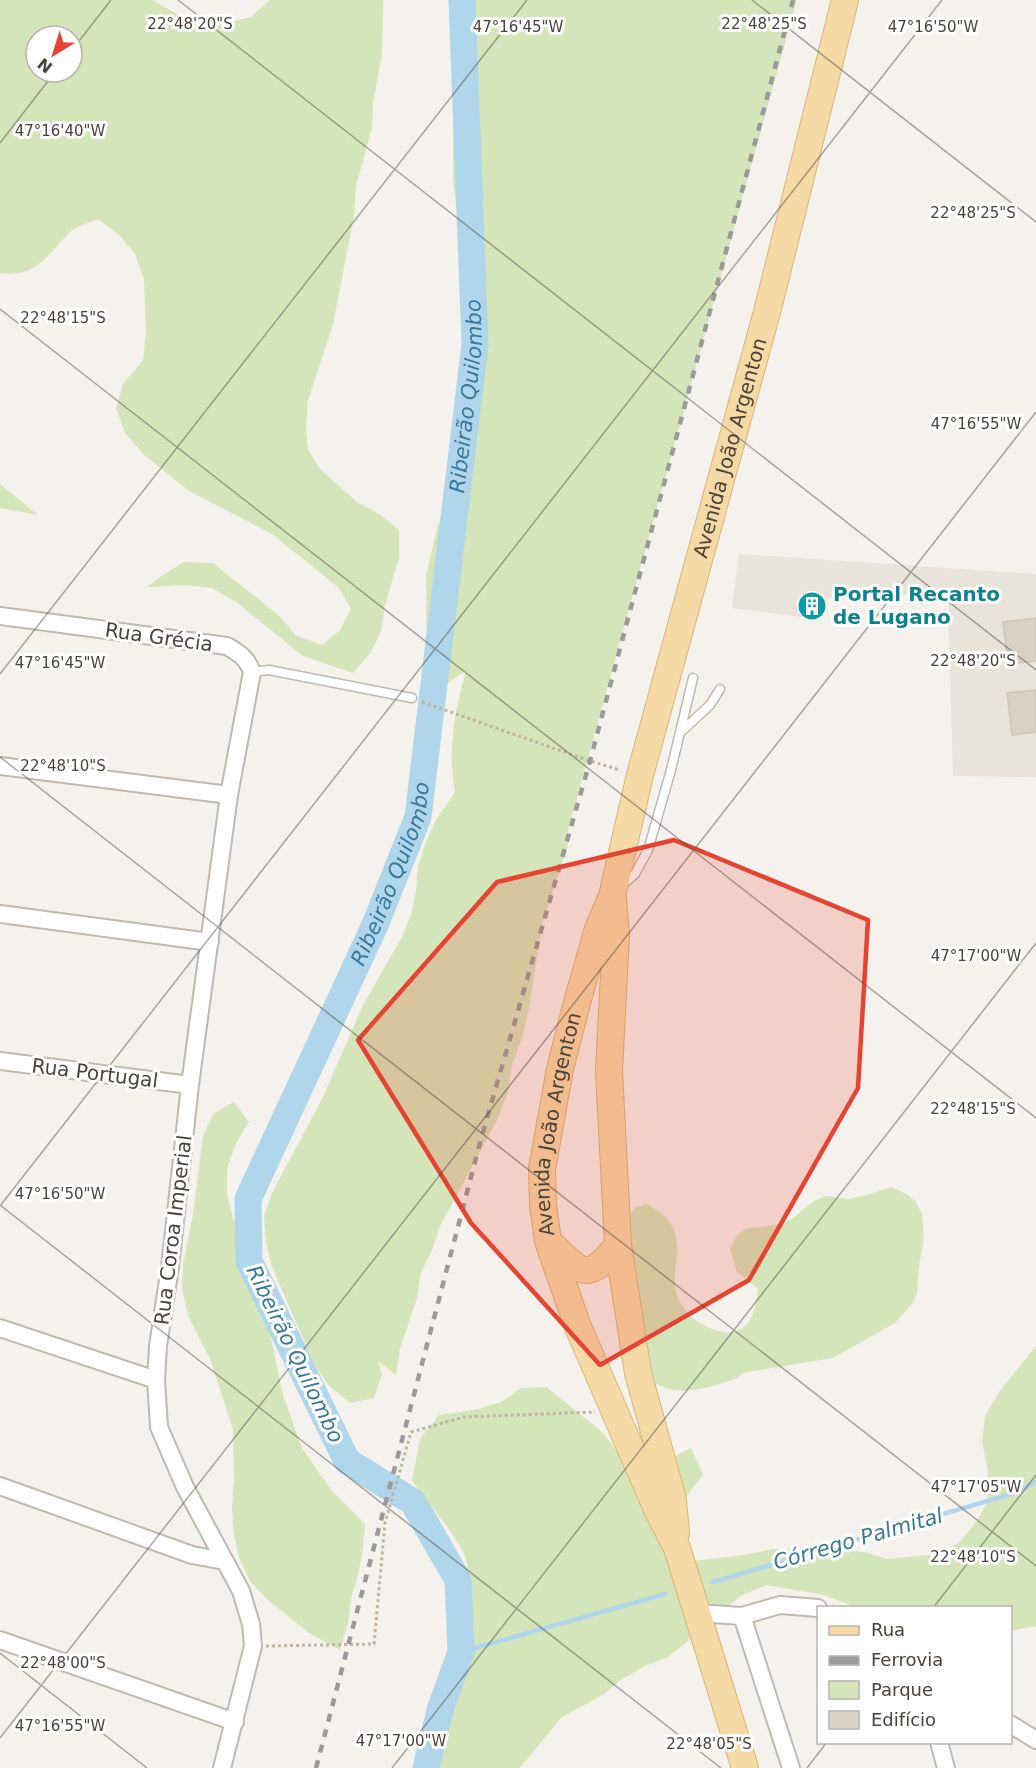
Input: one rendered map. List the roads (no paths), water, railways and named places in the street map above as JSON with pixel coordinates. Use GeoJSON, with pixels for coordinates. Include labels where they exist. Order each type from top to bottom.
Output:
{"type":"FeatureCollection","features":[{"type":"Feature","properties":{"kind":"main road","name":"Avenida João Argenton"},"geometry":{"type":"LineString","coordinates":[[745,1768],[677,1548],[656,1507],[578,1327],[548,1241],[543,1205],[542,1169],[561,1069],[598,929],[613,894],[640,775],[767,312],[845,0]]}},
{"type":"Feature","properties":{"kind":"main road","name":"Avenida João Argenton"},"geometry":{"type":"LineString","coordinates":[[613,894],[616,935],[609,1071],[618,1245],[638,1373],[673,1500],[677,1548]]}},
{"type":"Feature","properties":{"kind":"main road"},"geometry":{"type":"LineString","coordinates":[[548,1241],[573,1266],[585,1270],[595,1269],[618,1245]]}},
{"type":"Feature","properties":{"kind":"street","name":"Rua Grécia"},"geometry":{"type":"LineString","coordinates":[[0,616],[227,646],[249,662],[252,672]]}},
{"type":"Feature","properties":{"kind":"street","name":"Rua Coroa Imperial"},"geometry":{"type":"LineString","coordinates":[[222,1768],[253,1647],[251,1624],[241,1591],[185,1487],[159,1427],[156,1380],[158,1346],[170,1267],[190,1085],[229,795],[252,672]]}},
{"type":"Feature","properties":{"kind":"street"},"geometry":{"type":"LineString","coordinates":[[0,766],[229,795]]}},
{"type":"Feature","properties":{"kind":"street"},"geometry":{"type":"LineString","coordinates":[[0,914],[210,942]]}},
{"type":"Feature","properties":{"kind":"street","name":"Rua Portugal"},"geometry":{"type":"LineString","coordinates":[[0,1061],[190,1085]]}},
{"type":"Feature","properties":{"kind":"street"},"geometry":{"type":"LineString","coordinates":[[0,1328],[156,1380]]}},
{"type":"Feature","properties":{"kind":"street"},"geometry":{"type":"LineString","coordinates":[[0,1486],[192,1555],[224,1561]]}},
{"type":"Feature","properties":{"kind":"street"},"geometry":{"type":"LineString","coordinates":[[691,1596],[742,1616],[780,1605],[817,1608]]}},
{"type":"Feature","properties":{"kind":"street"},"geometry":{"type":"LineString","coordinates":[[742,1616],[791,1768]]}},
{"type":"Feature","properties":{"kind":"street"},"geometry":{"type":"LineString","coordinates":[[0,1640],[235,1722]]}},
{"type":"Feature","properties":{"kind":"street"},"geometry":{"type":"LineString","coordinates":[[1012,1725],[1036,1740]]}},
{"type":"Feature","properties":{"kind":"street"},"geometry":{"type":"LineString","coordinates":[[939,1744],[946,1768]]}},
{"type":"Feature","properties":{"kind":"lane"},"geometry":{"type":"LineString","coordinates":[[252,672],[269,670],[412,698]]}},
{"type":"Feature","properties":{"kind":"lane"},"geometry":{"type":"LineString","coordinates":[[613,894],[634,874],[648,850],[682,731],[693,678]]}},
{"type":"Feature","properties":{"kind":"lane"},"geometry":{"type":"LineString","coordinates":[[682,731],[710,705],[720,689]]}},
{"type":"Feature","properties":{"kind":"waterway","name":"Ribeirão Quilombo"},"geometry":{"type":"LineString","coordinates":[[426,1768],[441,1707],[461,1652],[458,1580],[413,1502],[347,1461],[249,1261],[248,1199],[375,925],[418,817],[475,344],[462,0]]}},
{"type":"Feature","properties":{"kind":"waterway","name":"Córrego Palmital"},"geometry":{"type":"LineString","coordinates":[[713,1582],[1018,1492],[1036,1481]]}},
{"type":"Feature","properties":{"kind":"waterway","name":"Córrego Palmital"},"geometry":{"type":"LineString","coordinates":[[461,1652],[665,1594]]}},
{"type":"Feature","properties":{"kind":"railway"},"geometry":{"type":"LineString","coordinates":[[316,1768],[481,1139],[590,761],[793,0]]}},
{"type":"Feature","properties":{"kind":"place","name":"Portal Recanto de Lugano"},"geometry":{"type":"Point","coordinates":[812,606]}}]}
